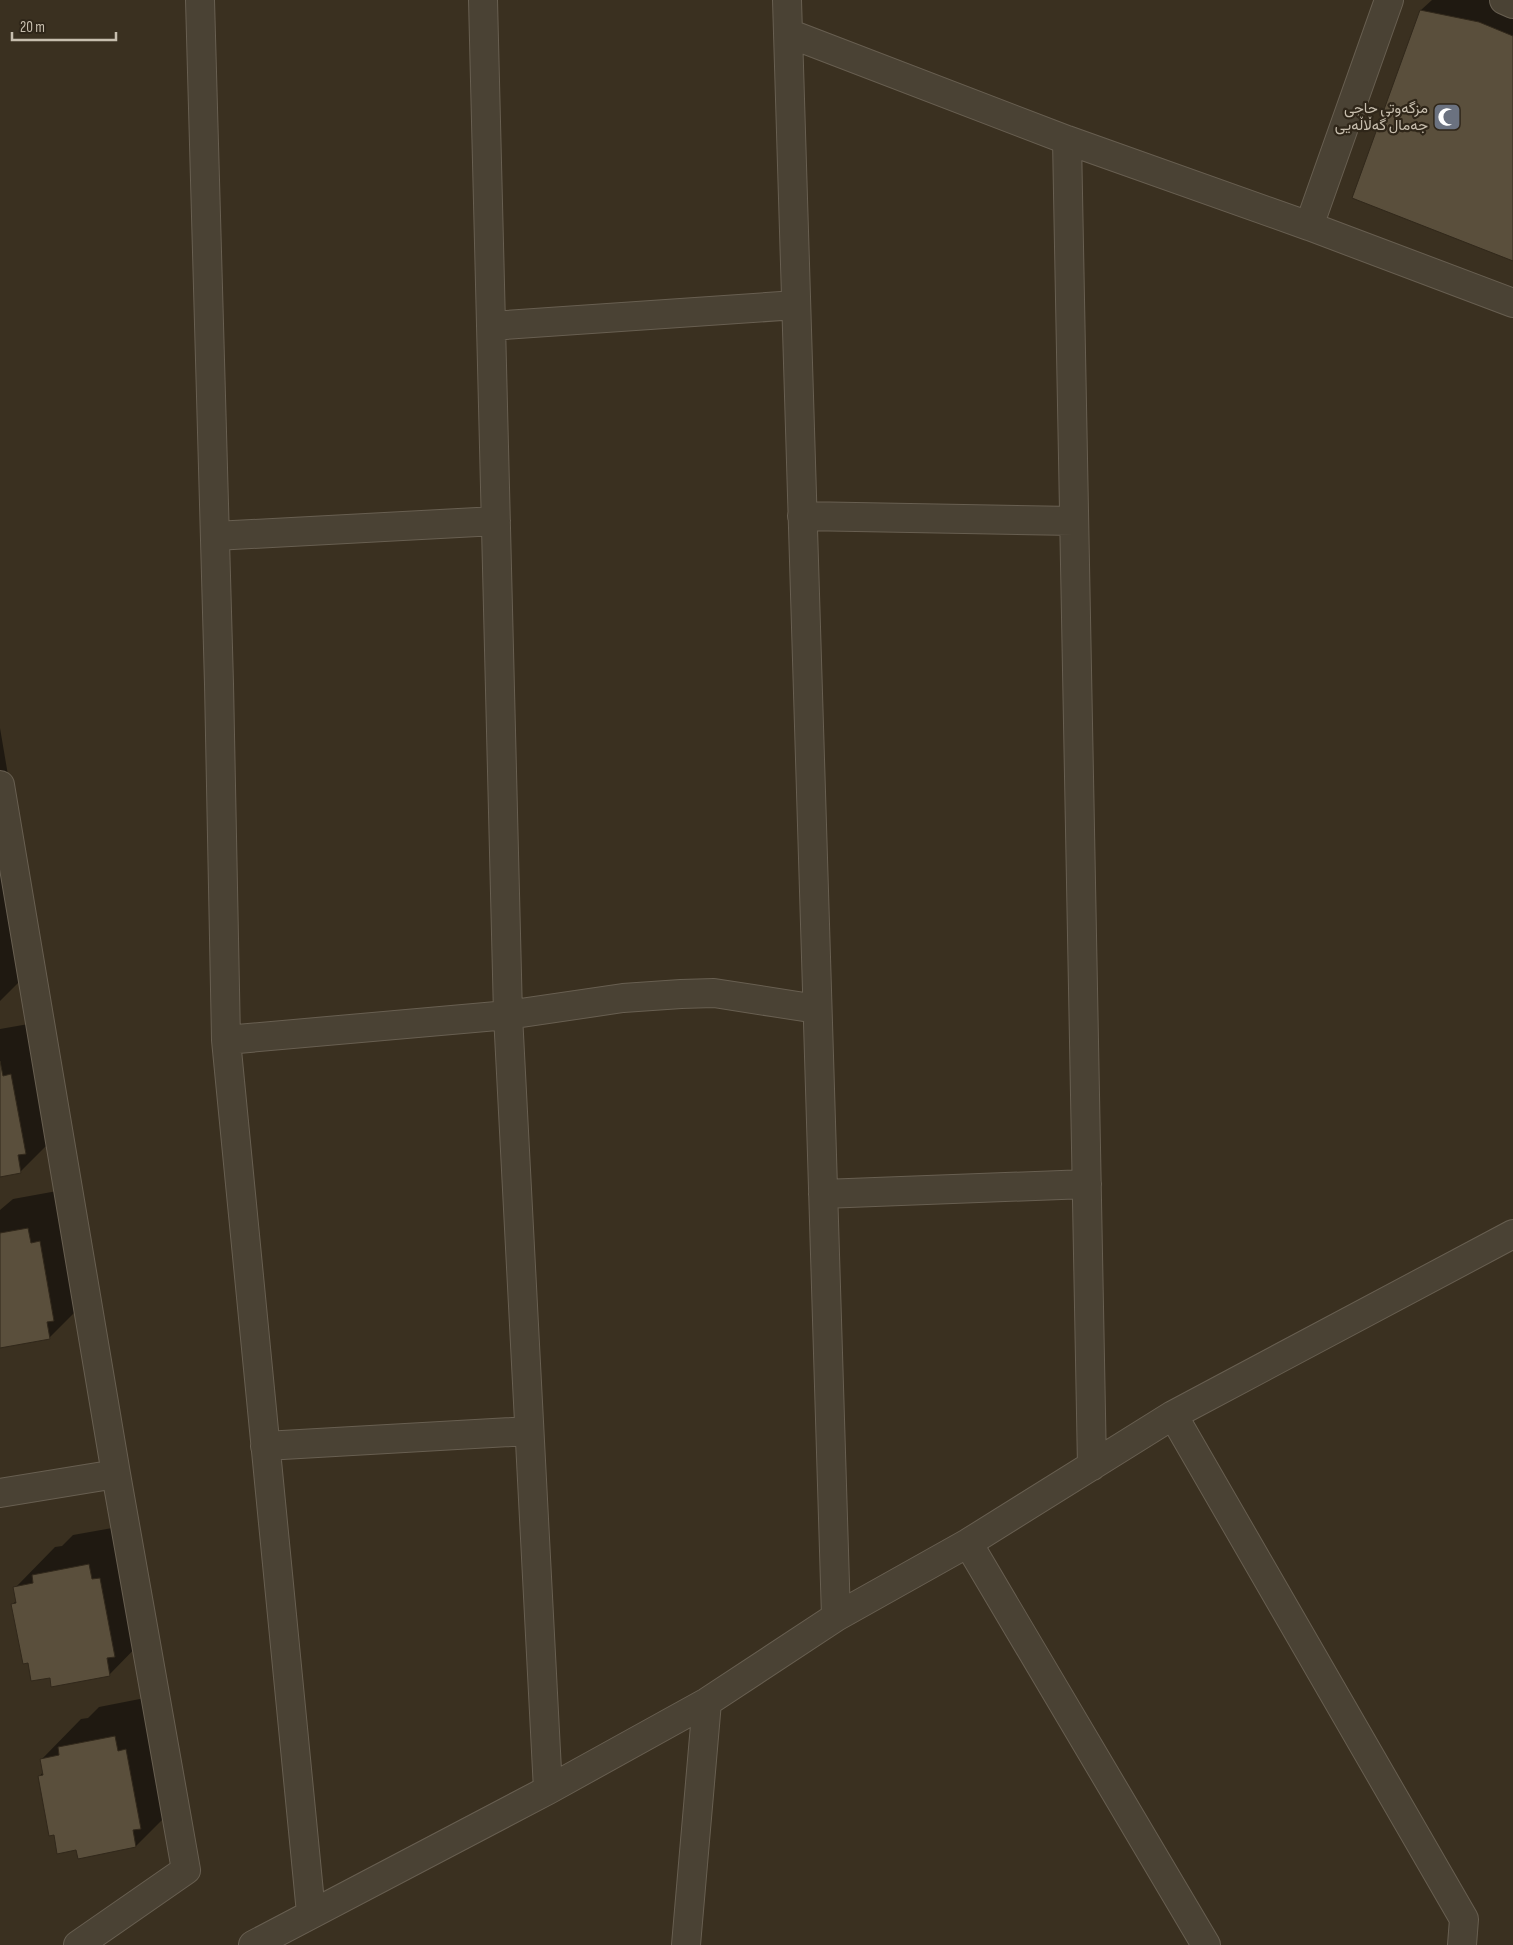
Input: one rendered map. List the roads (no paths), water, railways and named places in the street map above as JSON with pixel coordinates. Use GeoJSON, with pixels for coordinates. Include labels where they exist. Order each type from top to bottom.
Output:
{"type":"FeatureCollection","features":[{"type":"Feature","properties":{"kind":"street"},"geometry":{"type":"LineString","coordinates":[[200,0],[215,536],[226,1040],[311,1913]]}},
{"type":"Feature","properties":{"kind":"street"},"geometry":{"type":"LineString","coordinates":[[483,0],[508,1015],[548,1790]]}},
{"type":"Feature","properties":{"kind":"street"},"geometry":{"type":"LineString","coordinates":[[787,0],[836,1617]]}},
{"type":"Feature","properties":{"kind":"street"},"geometry":{"type":"LineString","coordinates":[[1309,226],[1389,0]]}},
{"type":"Feature","properties":{"kind":"street"},"geometry":{"type":"LineString","coordinates":[[1504,0],[1513,4]]}},
{"type":"Feature","properties":{"kind":"street"},"geometry":{"type":"LineString","coordinates":[[788,33],[1067,140],[1309,226],[1513,303]]}},
{"type":"Feature","properties":{"kind":"street"},"geometry":{"type":"LineString","coordinates":[[1067,140],[1092,1466]]}},
{"type":"Feature","properties":{"kind":"street"},"geometry":{"type":"LineString","coordinates":[[491,326],[796,305]]}},
{"type":"Feature","properties":{"kind":"street"},"geometry":{"type":"LineString","coordinates":[[802,516],[1074,521]]}},
{"type":"Feature","properties":{"kind":"street"},"geometry":{"type":"LineString","coordinates":[[215,536],[496,521]]}},
{"type":"Feature","properties":{"kind":"street"},"geometry":{"type":"LineString","coordinates":[[0,785],[116,1474],[186,1870],[78,1945]]}},
{"type":"Feature","properties":{"kind":"street"},"geometry":{"type":"LineString","coordinates":[[226,1040],[508,1015],[623,998],[681,994],[714,993],[817,1009]]}},
{"type":"Feature","properties":{"kind":"street"},"geometry":{"type":"LineString","coordinates":[[822,1194],[1087,1184]]}},
{"type":"Feature","properties":{"kind":"street"},"geometry":{"type":"LineString","coordinates":[[256,1944],[311,1913],[548,1790],[707,1702],[836,1617],[968,1543],[1173,1415],[1513,1234]]}},
{"type":"Feature","properties":{"kind":"street"},"geometry":{"type":"LineString","coordinates":[[1173,1415],[1464,1919],[1462,1945]]}},
{"type":"Feature","properties":{"kind":"street"},"geometry":{"type":"LineString","coordinates":[[265,1446],[530,1431]]}},
{"type":"Feature","properties":{"kind":"street"},"geometry":{"type":"LineString","coordinates":[[0,1493],[116,1474]]}},
{"type":"Feature","properties":{"kind":"street"},"geometry":{"type":"LineString","coordinates":[[968,1543],[1206,1945]]}},
{"type":"Feature","properties":{"kind":"street"},"geometry":{"type":"LineString","coordinates":[[686,1945],[707,1702]]}},
{"type":"Feature","properties":{"kind":"place","name":"مزگەوتی حاجی جەمال گەڵاڵەیی"},"geometry":{"type":"Point","coordinates":[1447,117]}}]}
